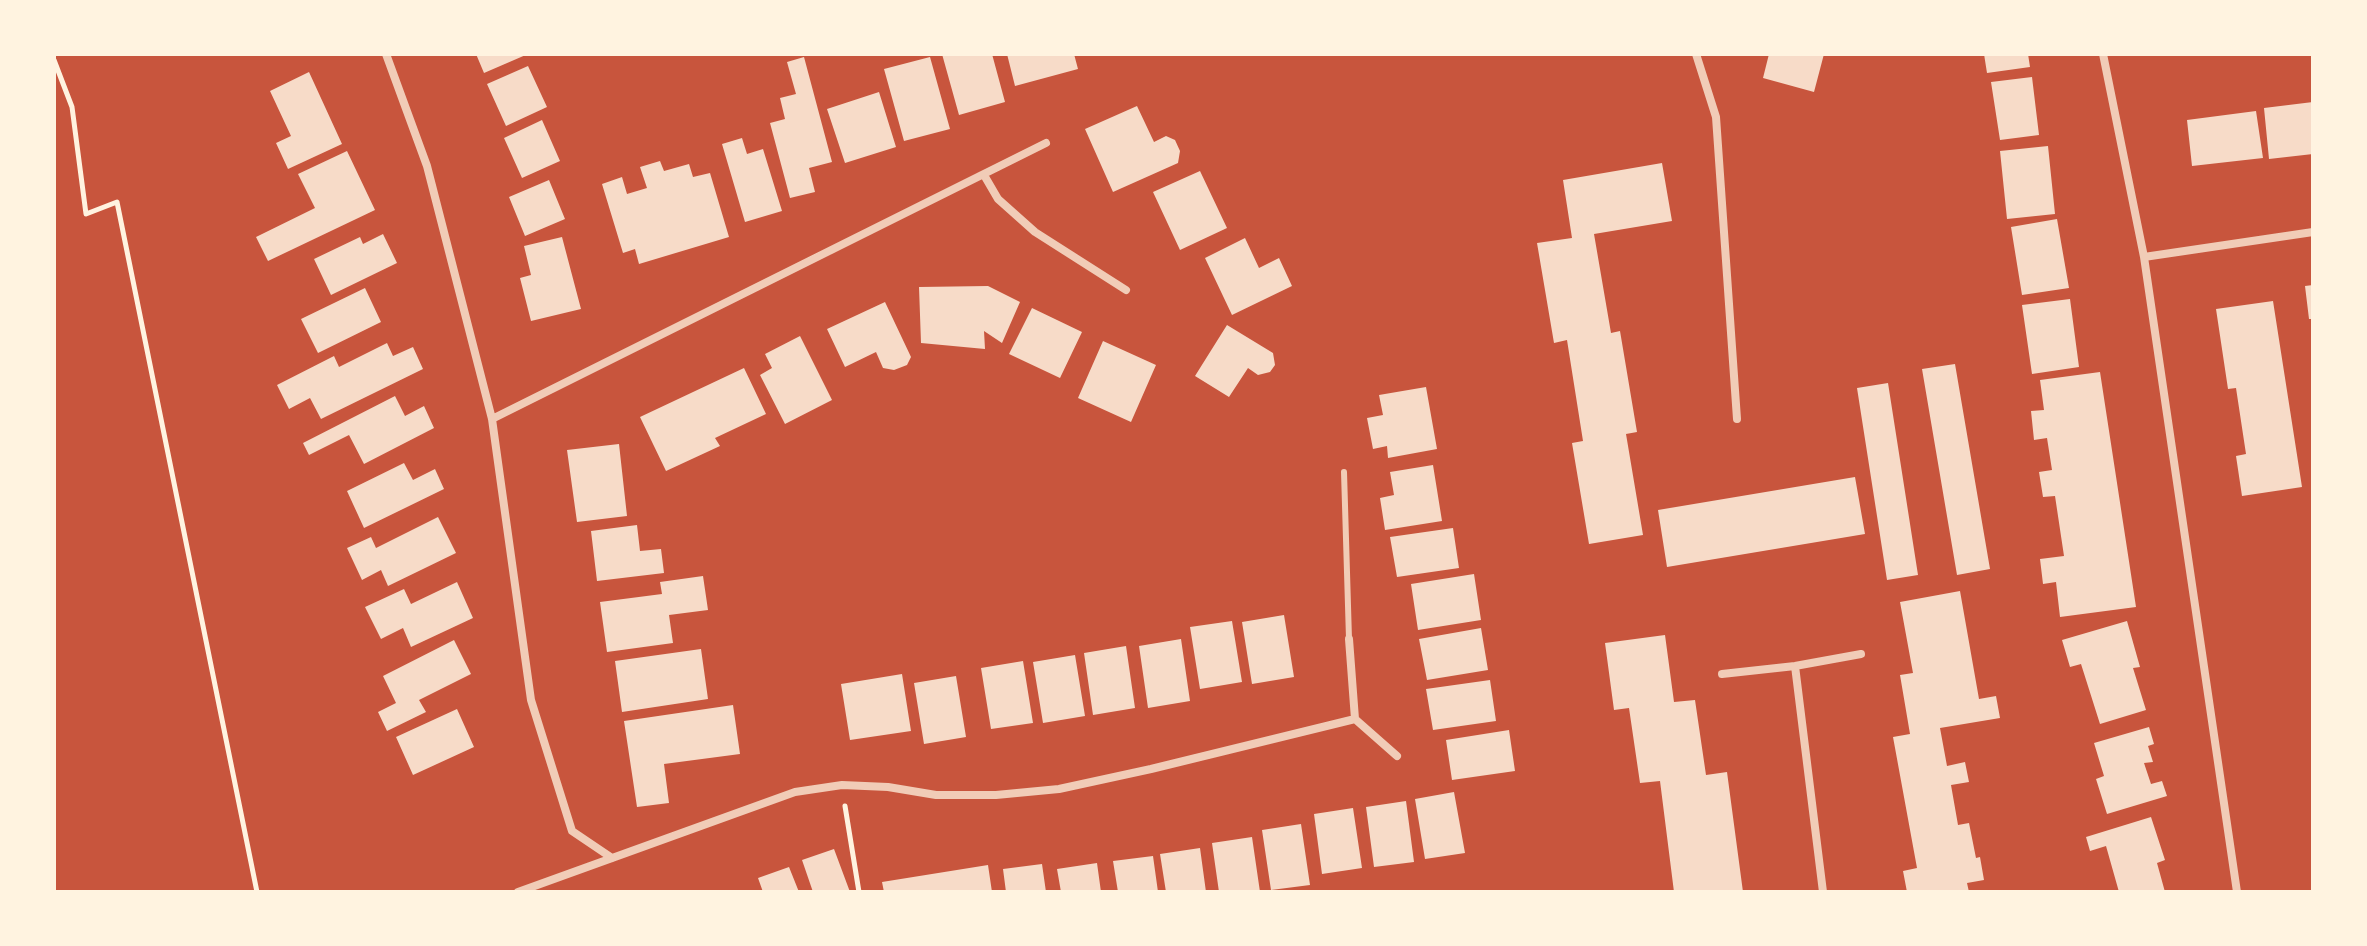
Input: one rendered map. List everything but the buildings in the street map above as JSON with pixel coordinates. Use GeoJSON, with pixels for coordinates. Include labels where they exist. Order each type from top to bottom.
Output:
{"type":"FeatureCollection","features":[{"type":"Feature","properties":{"kind":"street"},"geometry":{"type":"LineString","coordinates":[[386,54],[427,166],[492,419],[531,700],[572,831],[612,858]]}},
{"type":"Feature","properties":{"kind":"street"},"geometry":{"type":"LineString","coordinates":[[1696,54],[1716,117],[1737,419]]}},
{"type":"Feature","properties":{"kind":"street"},"geometry":{"type":"LineString","coordinates":[[2103,54],[2144,257],[2237,892]]}},
{"type":"Feature","properties":{"kind":"street"},"geometry":{"type":"LineString","coordinates":[[492,419],[1046,143]]}},
{"type":"Feature","properties":{"kind":"street"},"geometry":{"type":"LineString","coordinates":[[984,175],[998,199],[1035,232],[1126,290]]}},
{"type":"Feature","properties":{"kind":"street"},"geometry":{"type":"LineString","coordinates":[[2144,257],[2313,232]]}},
{"type":"Feature","properties":{"kind":"street"},"geometry":{"type":"LineString","coordinates":[[1349,639],[1355,719],[1397,756]]}},
{"type":"Feature","properties":{"kind":"street"},"geometry":{"type":"LineString","coordinates":[[1722,674],[1795,666],[1861,654]]}},
{"type":"Feature","properties":{"kind":"street"},"geometry":{"type":"LineString","coordinates":[[1795,666],[1823,892]]}},
{"type":"Feature","properties":{"kind":"street"},"geometry":{"type":"LineString","coordinates":[[518,892],[795,792],[842,785],[888,787],[936,795],[996,795],[1059,789],[1355,719]]}},
{"type":"Feature","properties":{"kind":"lane"},"geometry":{"type":"LineString","coordinates":[[1344,472],[1349,639]]}},
{"type":"Feature","properties":{"kind":"path"},"geometry":{"type":"LineString","coordinates":[[54,60],[72,107],[86,214],[117,202],[257,892]]}},
{"type":"Feature","properties":{"kind":"path"},"geometry":{"type":"LineString","coordinates":[[842,785],[859,892]]}}]}
